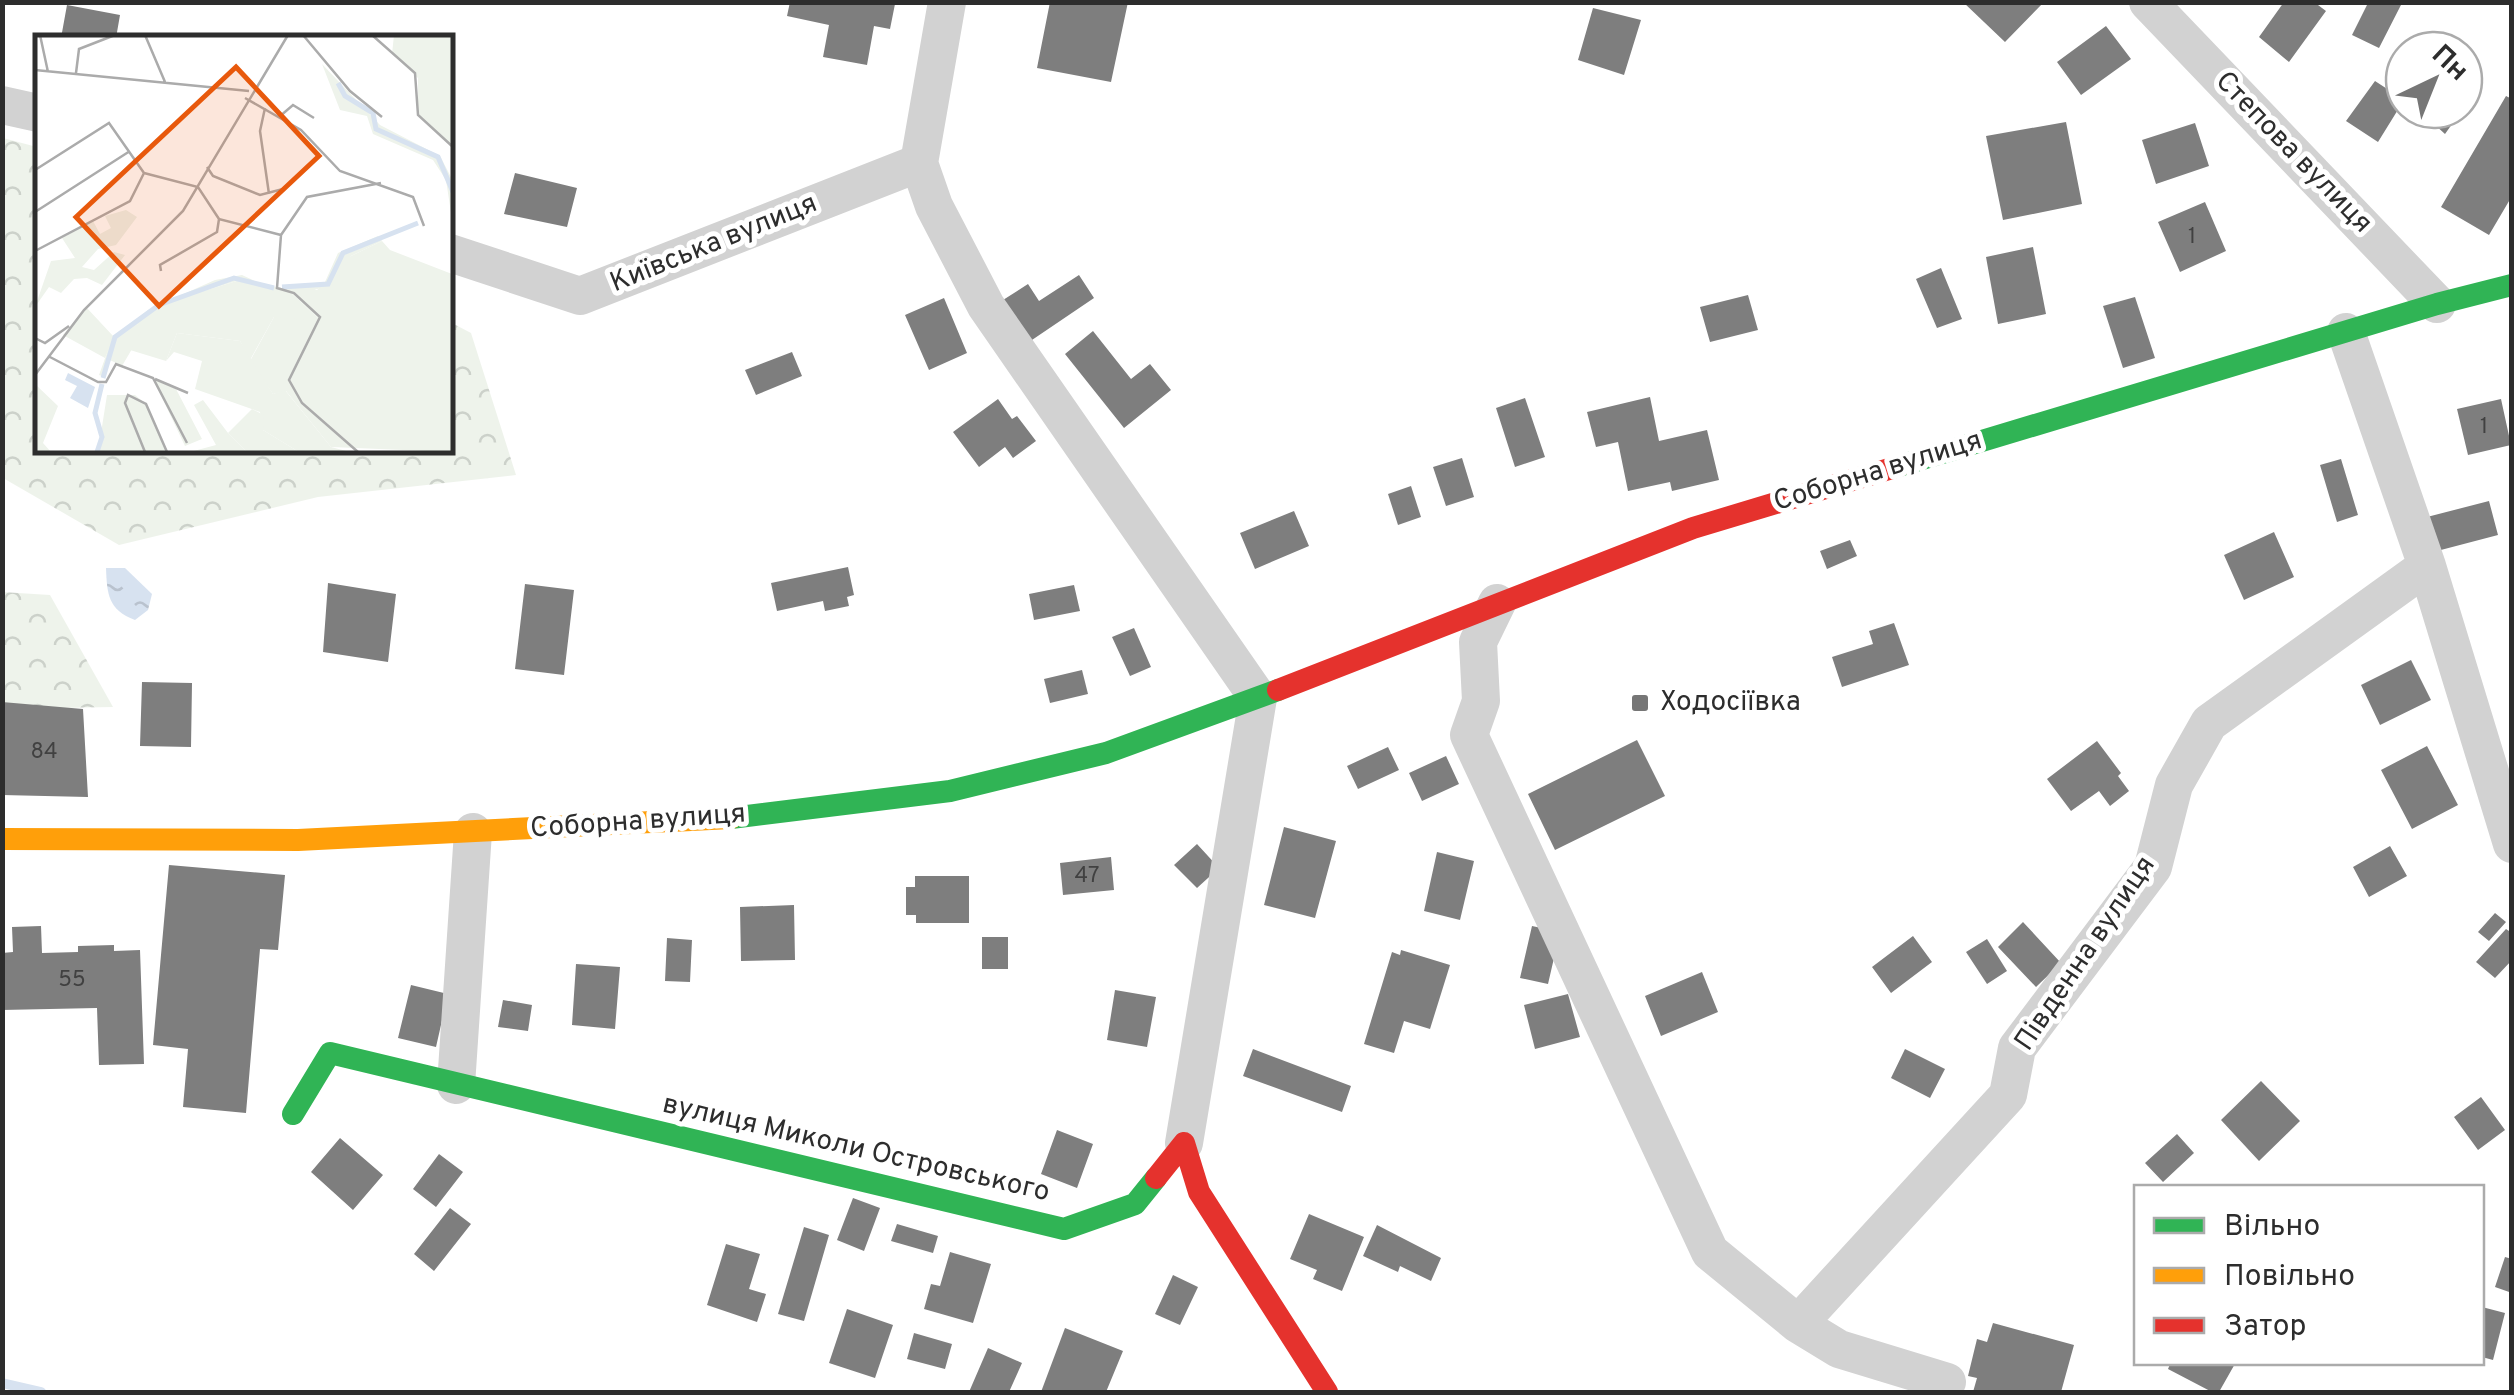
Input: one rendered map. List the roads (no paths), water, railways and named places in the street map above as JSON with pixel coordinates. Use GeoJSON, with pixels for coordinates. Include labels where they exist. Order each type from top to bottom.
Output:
{"type":"FeatureCollection","features":[{"type":"Feature","properties":{"kind":"street"},"geometry":{"type":"LineString","coordinates":[[947,2],[920,162],[934,206],[986,306],[1258,698],[1184,1143],[1199,1192],[1328,1392]]}},
{"type":"Feature","properties":{"kind":"street","name":"Степова вулиця"},"geometry":{"type":"LineString","coordinates":[[2148,2],[2438,304]]}},
{"type":"Feature","properties":{"kind":"street"},"geometry":{"type":"LineString","coordinates":[[2,105],[35,112]]}},
{"type":"Feature","properties":{"kind":"street","name":"Київська вулиця"},"geometry":{"type":"LineString","coordinates":[[452,255],[580,296],[920,162]]}},
{"type":"Feature","properties":{"kind":"street","name":"Соборна вулиця"},"geometry":{"type":"LineString","coordinates":[[2,839],[298,840],[473,832],[719,818],[950,790],[1106,753],[1258,698],[1693,528],[2512,285]]}},
{"type":"Feature","properties":{"kind":"street"},"geometry":{"type":"LineString","coordinates":[[2346,332],[2427,566],[2498,754],[2512,844]]}},
{"type":"Feature","properties":{"kind":"street","name":"Південна вулиця"},"geometry":{"type":"LineString","coordinates":[[1798,1324],[2008,1095],[2016,1048],[2153,867],[2174,785],[2209,723],[2427,566]]}},
{"type":"Feature","properties":{"kind":"street"},"geometry":{"type":"LineString","coordinates":[[1497,603],[1478,642],[1481,701],[1468,735],[1710,1252],[1798,1324],[1839,1348],[1947,1382]]}},
{"type":"Feature","properties":{"kind":"street"},"geometry":{"type":"LineString","coordinates":[[456,1085],[473,832]]}},
{"type":"Feature","properties":{"kind":"street","name":"вулиця Миколи Островського"},"geometry":{"type":"LineString","coordinates":[[293,1114],[330,1053],[1064,1228],[1134,1204],[1184,1143]]}},
{"type":"Feature","properties":{"kind":"water"},"geometry":{"type":"Polygon","coordinates":[[[106,568],[125,568],[152,594],[148,610],[135,620],[114,606],[106,568]]]}},
{"type":"Feature","properties":{"kind":"waterway"},"geometry":{"type":"LineString","coordinates":[[2,1383],[41,1392]]}},
{"type":"Feature","properties":{"kind":"place","name":"Ходосіївка"},"geometry":{"type":"Point","coordinates":[1640,703]}}]}
